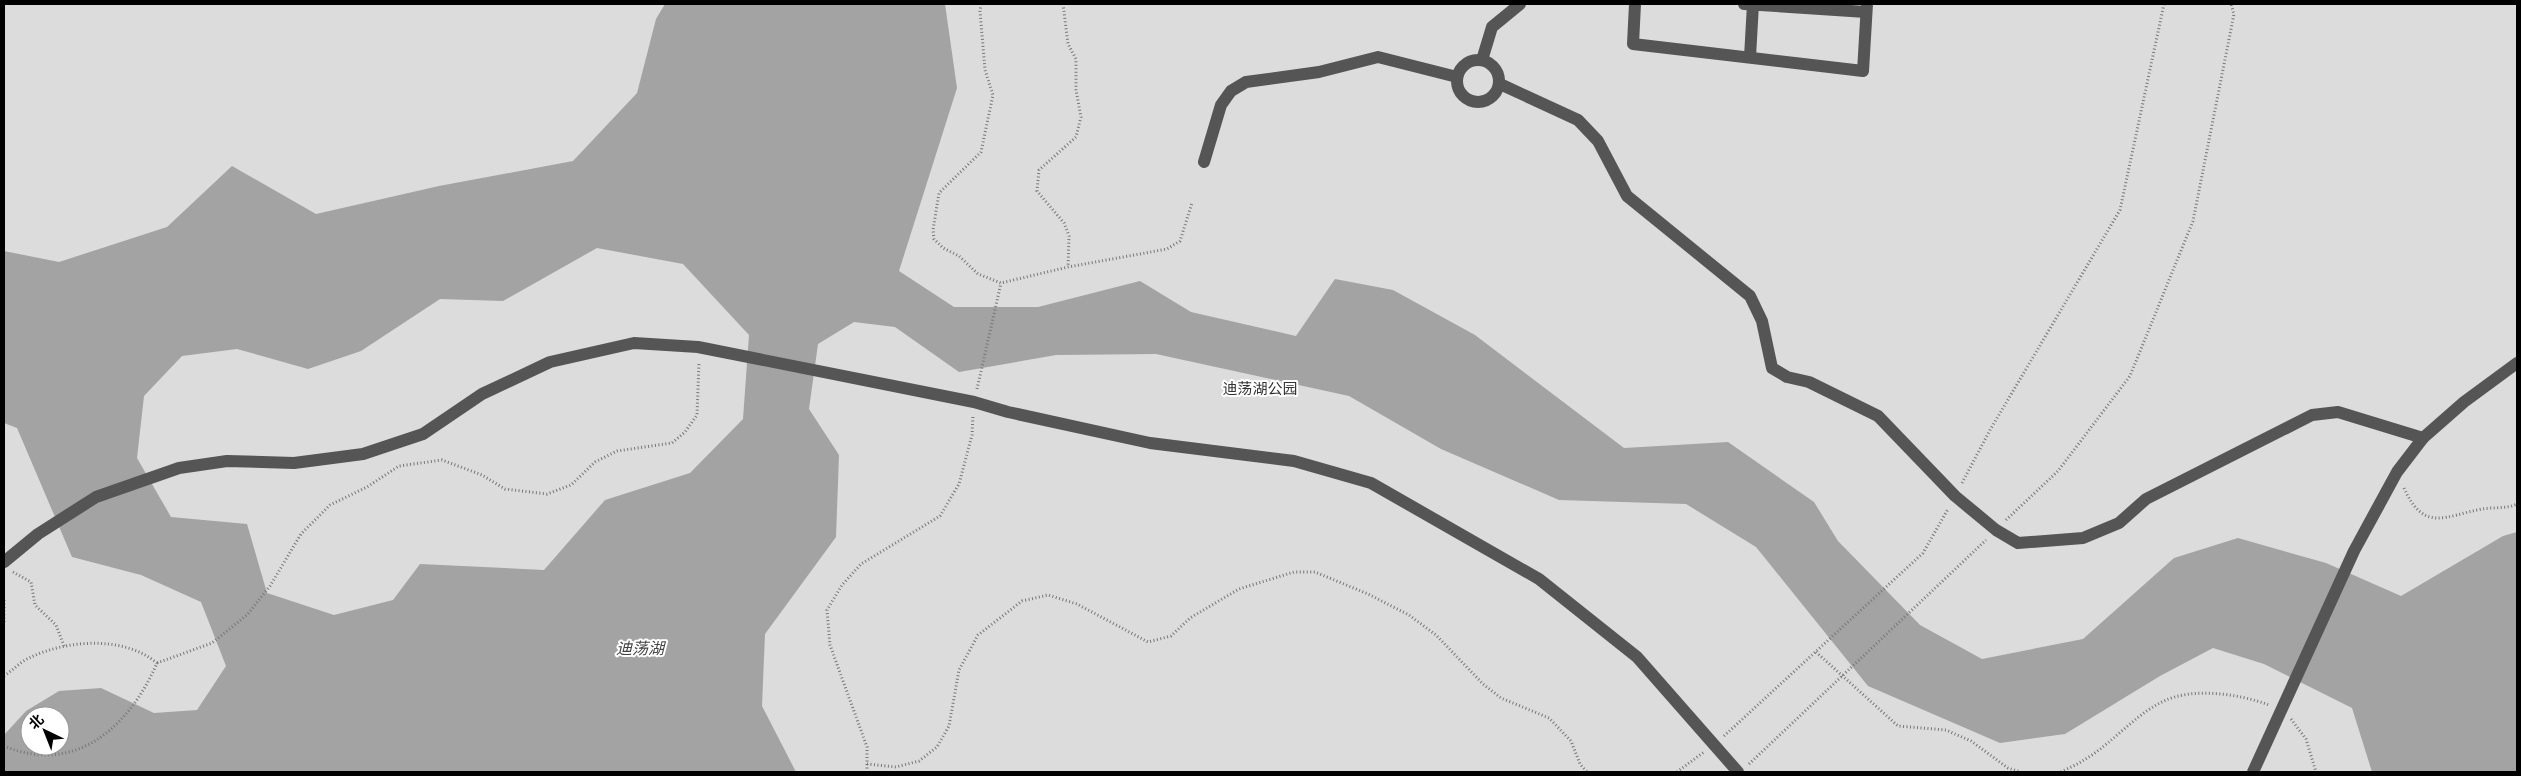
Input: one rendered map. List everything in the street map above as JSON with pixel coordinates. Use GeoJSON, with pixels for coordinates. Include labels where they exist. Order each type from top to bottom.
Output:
{"type":"FeatureCollection","features":[{"type":"Feature","properties":{"kind":"lane"},"geometry":{"type":"LineString","coordinates":[[1482,60],[1492,27],[1520,4]]}},
{"type":"Feature","properties":{"kind":"lane"},"geometry":{"type":"LineString","coordinates":[[1635,4],[1633,44],[1863,71],[1867,8],[1744,4]]}},
{"type":"Feature","properties":{"kind":"lane"},"geometry":{"type":"LineString","coordinates":[[1750,57],[1753,4]]}},
{"type":"Feature","properties":{"kind":"lane"},"geometry":{"type":"LineString","coordinates":[[1204,162],[1221,105],[1230,91],[1246,82],[1319,72],[1378,57],[1457,77]]}},
{"type":"Feature","properties":{"kind":"lane"},"geometry":{"type":"LineString","coordinates":[[1482,60],[1496,68],[1500,84],[1491,98],[1475,102],[1461,94],[1457,77],[1466,64],[1482,60]]}},
{"type":"Feature","properties":{"kind":"lane"},"geometry":{"type":"LineString","coordinates":[[1500,84],[1578,120],[1598,141],[1627,196],[1750,296],[1762,321],[1772,368],[1787,377],[1809,382],[1878,416],[1955,496],[1996,530],[2018,543],[2083,538],[2119,523],[2146,499],[2312,415],[2338,412],[2423,438]]}},
{"type":"Feature","properties":{"kind":"lane"},"geometry":{"type":"LineString","coordinates":[[7,566],[38,534],[96,497],[179,468],[226,461],[294,462],[363,454],[423,434],[482,394],[550,362],[634,343],[698,347],[844,378],[974,402],[1008,412],[1150,443],[1294,461],[1371,483],[1539,579],[1637,658],[1714,745],[1743,769]]}},
{"type":"Feature","properties":{"kind":"lane"},"geometry":{"type":"LineString","coordinates":[[2253,772],[2354,551],[2397,472],[2423,438],[2464,402],[2517,363]]}},
{"type":"Feature","properties":{"kind":"path"},"geometry":{"type":"LineString","coordinates":[[982,4],[980,11],[986,70],[993,95],[981,152],[939,193],[932,230],[934,239],[943,248],[959,256],[978,274],[1001,283],[1068,267],[1167,249],[1180,241],[1192,203]]}},
{"type":"Feature","properties":{"kind":"path"},"geometry":{"type":"LineString","coordinates":[[1063,4],[1068,44],[1076,59],[1076,90],[1080,117],[1076,137],[1039,170],[1037,191],[1064,223],[1069,236],[1068,267]]}},
{"type":"Feature","properties":{"kind":"path"},"geometry":{"type":"LineString","coordinates":[[1677,772],[1714,745],[1923,553],[1990,430],[2120,210],[2164,4]]}},
{"type":"Feature","properties":{"kind":"path"},"geometry":{"type":"LineString","coordinates":[[1743,769],[2058,471],[2130,376],[2193,221],[2234,14],[2231,4]]}},
{"type":"Feature","properties":{"kind":"path"},"geometry":{"type":"LineString","coordinates":[[867,772],[867,748],[830,645],[827,610],[842,585],[861,564],[940,516],[958,484],[972,435],[974,402],[1001,283]]}},
{"type":"Feature","properties":{"kind":"path"},"geometry":{"type":"LineString","coordinates":[[4,746],[20,753],[50,756],[79,750],[103,738],[133,708],[148,684],[157,663],[212,643],[247,615],[270,586],[301,534],[330,505],[367,487],[399,466],[442,460],[482,475],[505,489],[547,494],[571,485],[595,462],[617,451],[672,443],[685,432],[697,415],[698,347]]}},
{"type":"Feature","properties":{"kind":"path"},"geometry":{"type":"LineString","coordinates":[[2397,472],[2412,506],[2419,513],[2444,519],[2482,509],[2517,504]]}},
{"type":"Feature","properties":{"kind":"path"},"geometry":{"type":"LineString","coordinates":[[7,566],[31,582],[35,605],[56,625],[64,646]]}},
{"type":"Feature","properties":{"kind":"path"},"geometry":{"type":"LineString","coordinates":[[867,764],[896,767],[919,761],[937,747],[949,726],[959,670],[978,635],[1022,601],[1048,594],[1078,604],[1148,642],[1171,636],[1190,618],[1239,589],[1294,572],[1315,572],[1368,594],[1409,614],[1436,635],[1483,684],[1500,698],[1549,718],[1571,741],[1580,764],[1587,772]]}},
{"type":"Feature","properties":{"kind":"path"},"geometry":{"type":"LineString","coordinates":[[4,600],[4,622]]}},
{"type":"Feature","properties":{"kind":"path"},"geometry":{"type":"LineString","coordinates":[[4,676],[28,659],[64,646],[108,644],[147,655],[157,663]]}},
{"type":"Feature","properties":{"kind":"path"},"geometry":{"type":"LineString","coordinates":[[1816,652],[1840,676],[1898,726],[1946,730],[1971,741],[2008,768],[2020,772]]}},
{"type":"Feature","properties":{"kind":"path"},"geometry":{"type":"LineString","coordinates":[[2060,772],[2085,760],[2140,715],[2166,700],[2201,693],[2235,696],[2283,707],[2306,739],[2316,772]]}},
{"type":"Feature","properties":{"kind":"green space","name":"迪荡湖公园"},"geometry":{"type":"Polygon","coordinates":[[[4,4],[2517,4],[2517,772],[4,772],[4,4]]]}},
{"type":"Feature","properties":{"kind":"water","name":"迪荡湖"},"geometry":{"type":"Polygon","coordinates":[[[665,4],[945,4],[957,88],[899,271],[954,307],[1038,307],[1140,281],[1191,312],[1296,336],[1335,279],[1393,290],[1475,335],[1624,448],[1728,442],[1814,502],[1838,541],[1920,625],[1982,659],[2083,639],[2174,558],[2238,538],[2326,563],[2401,596],[2503,536],[2517,532],[2517,772],[2372,772],[2352,708],[2264,664],[2213,648],[2160,676],[2065,734],[2000,743],[1868,686],[1756,547],[1686,504],[1559,500],[1441,449],[1349,396],[1156,354],[1056,355],[959,372],[895,327],[854,322],[818,344],[809,409],[839,455],[836,537],[765,634],[762,706],[796,772],[4,772],[4,735],[20,718],[20,756],[70,756],[70,706],[34,706],[59,691],[101,688],[154,713],[197,710],[226,666],[201,602],[141,575],[72,557],[17,428],[4,423],[4,251],[59,262],[167,227],[232,166],[316,214],[439,186],[573,161],[637,93],[656,19],[665,4]],[[597,248],[503,301],[440,299],[361,351],[308,369],[237,349],[182,356],[144,396],[137,458],[171,517],[247,524],[267,593],[334,615],[393,600],[420,564],[544,570],[605,500],[690,473],[743,419],[749,335],[683,264],[597,248]]]}}]}
